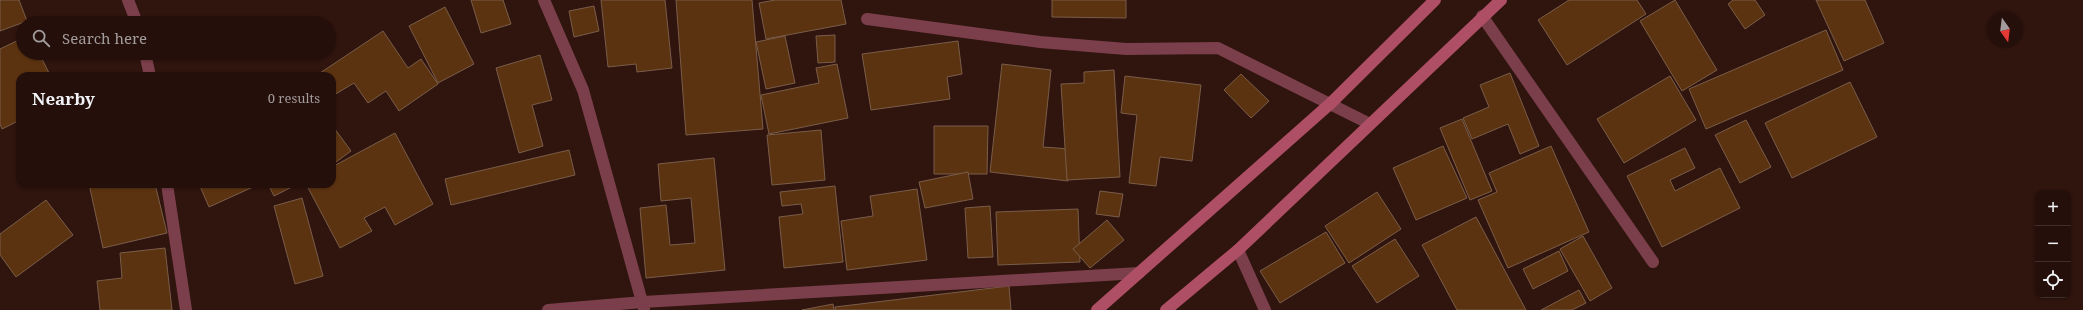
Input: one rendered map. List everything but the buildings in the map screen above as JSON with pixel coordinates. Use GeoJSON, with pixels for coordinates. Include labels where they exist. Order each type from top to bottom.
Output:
{"type":"FeatureCollection","features":[{"type":"Feature","properties":{"kind":"main road"},"geometry":{"type":"LineString","coordinates":[[1097,310],[1331,103],[1435,0]]}},
{"type":"Feature","properties":{"kind":"main road"},"geometry":{"type":"LineString","coordinates":[[1166,310],[1238,250],[1482,16],[1501,0]]}},
{"type":"Feature","properties":{"kind":"street"},"geometry":{"type":"LineString","coordinates":[[128,0],[134,16]]}},
{"type":"Feature","properties":{"kind":"street"},"geometry":{"type":"LineString","coordinates":[[544,0],[583,90],[644,306]]}},
{"type":"Feature","properties":{"kind":"street"},"geometry":{"type":"LineString","coordinates":[[1482,16],[1653,262]]}},
{"type":"Feature","properties":{"kind":"street"},"geometry":{"type":"LineString","coordinates":[[867,19],[1040,42],[1126,48],[1218,48],[1331,103],[1370,124]]}},
{"type":"Feature","properties":{"kind":"street"},"geometry":{"type":"LineString","coordinates":[[147,60],[149,72]]}},
{"type":"Feature","properties":{"kind":"street"},"geometry":{"type":"LineString","coordinates":[[167,188],[186,310]]}},
{"type":"Feature","properties":{"kind":"street"},"geometry":{"type":"LineString","coordinates":[[1238,250],[1265,310]]}},
{"type":"Feature","properties":{"kind":"street"},"geometry":{"type":"LineString","coordinates":[[548,310],[644,306],[1139,273]]}}]}
